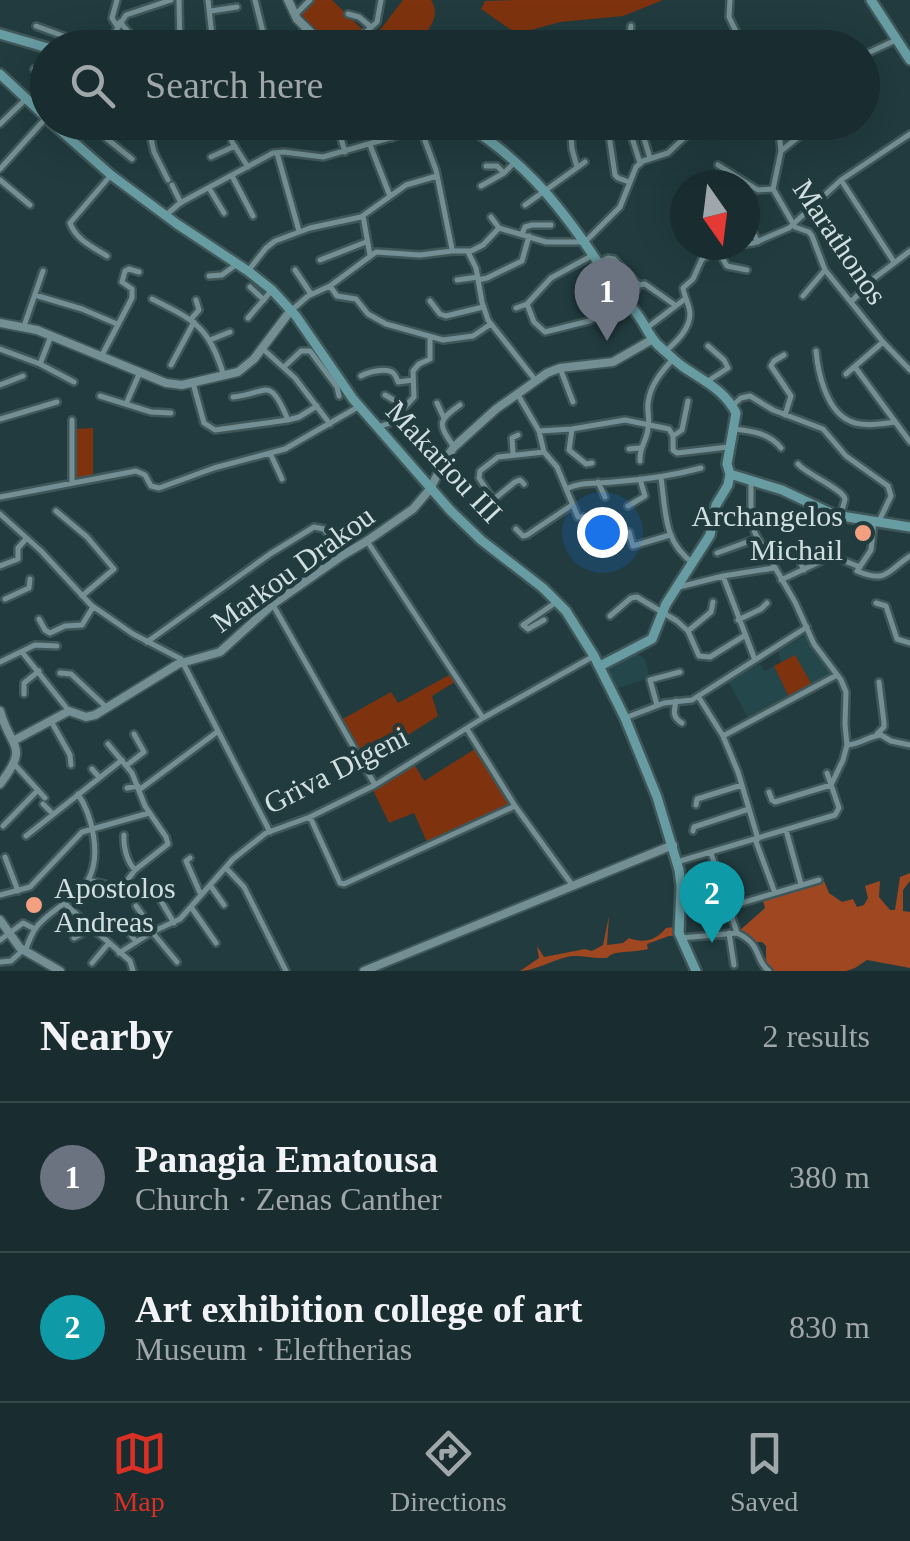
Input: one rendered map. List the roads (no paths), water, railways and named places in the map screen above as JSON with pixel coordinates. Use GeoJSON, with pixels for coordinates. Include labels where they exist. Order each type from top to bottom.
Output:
{"type":"FeatureCollection","features":[{"type":"Feature","properties":{"kind":"main road"},"geometry":{"type":"LineString","coordinates":[[870,0],[910,60]]}},
{"type":"Feature","properties":{"kind":"main road"},"geometry":{"type":"LineString","coordinates":[[0,34],[30,43]]}},
{"type":"Feature","properties":{"kind":"main road","name":"Makariou III"},"geometry":{"type":"LineString","coordinates":[[0,75],[30,102]]}},
{"type":"Feature","properties":{"kind":"main road","name":"Makariou III"},"geometry":{"type":"LineString","coordinates":[[69,140],[111,176],[272,290],[292,310],[359,407],[430,489],[469,530],[557,601],[579,630],[644,761],[677,862],[681,938],[696,971]]}},
{"type":"Feature","properties":{"kind":"main road"},"geometry":{"type":"LineString","coordinates":[[487,140],[545,189],[585,242],[607,282],[640,314],[653,339],[708,381],[732,406],[736,416],[727,464],[727,489],[716,505],[710,535],[666,604],[652,639],[597,662]]}},
{"type":"Feature","properties":{"kind":"main road"},"geometry":{"type":"LineString","coordinates":[[730,474],[787,492],[840,516],[910,526]]}},
{"type":"Feature","properties":{"kind":"street"},"geometry":{"type":"LineString","coordinates":[[117,0],[112,19],[125,30]]}},
{"type":"Feature","properties":{"kind":"street"},"geometry":{"type":"LineString","coordinates":[[116,30],[129,14],[171,0]]}},
{"type":"Feature","properties":{"kind":"street"},"geometry":{"type":"LineString","coordinates":[[179,0],[180,30]]}},
{"type":"Feature","properties":{"kind":"street"},"geometry":{"type":"LineString","coordinates":[[208,0],[212,30]]}},
{"type":"Feature","properties":{"kind":"street"},"geometry":{"type":"LineString","coordinates":[[255,0],[262,30]]}},
{"type":"Feature","properties":{"kind":"street"},"geometry":{"type":"LineString","coordinates":[[288,0],[294,16],[307,29]]}},
{"type":"Feature","properties":{"kind":"street"},"geometry":{"type":"LineString","coordinates":[[294,16],[310,0]]}},
{"type":"Feature","properties":{"kind":"street"},"geometry":{"type":"LineString","coordinates":[[368,30],[379,18],[381,0]]}},
{"type":"Feature","properties":{"kind":"street"},"geometry":{"type":"LineString","coordinates":[[730,0],[729,18],[734,30]]}},
{"type":"Feature","properties":{"kind":"street"},"geometry":{"type":"LineString","coordinates":[[210,12],[237,7]]}},
{"type":"Feature","properties":{"kind":"street"},"geometry":{"type":"LineString","coordinates":[[348,14],[355,14],[371,27]]}},
{"type":"Feature","properties":{"kind":"street"},"geometry":{"type":"LineString","coordinates":[[36,26],[47,30]]}},
{"type":"Feature","properties":{"kind":"street"},"geometry":{"type":"LineString","coordinates":[[630,26],[630,30]]}},
{"type":"Feature","properties":{"kind":"street"},"geometry":{"type":"LineString","coordinates":[[880,47],[896,40]]}},
{"type":"Feature","properties":{"kind":"street"},"geometry":{"type":"LineString","coordinates":[[0,124],[26,98]]}},
{"type":"Feature","properties":{"kind":"street"},"geometry":{"type":"LineString","coordinates":[[760,241],[789,228],[840,180],[910,134]]}},
{"type":"Feature","properties":{"kind":"street"},"geometry":{"type":"LineString","coordinates":[[0,168],[30,138]]}},
{"type":"Feature","properties":{"kind":"street"},"geometry":{"type":"LineString","coordinates":[[107,140],[132,159]]}},
{"type":"Feature","properties":{"kind":"street"},"geometry":{"type":"LineString","coordinates":[[151,140],[181,203]]}},
{"type":"Feature","properties":{"kind":"street"},"geometry":{"type":"LineString","coordinates":[[232,140],[248,167]]}},
{"type":"Feature","properties":{"kind":"street"},"geometry":{"type":"LineString","coordinates":[[341,140],[345,152]]}},
{"type":"Feature","properties":{"kind":"street"},"geometry":{"type":"LineString","coordinates":[[166,216],[181,203],[277,152],[318,158],[386,140]]}},
{"type":"Feature","properties":{"kind":"street"},"geometry":{"type":"LineString","coordinates":[[425,140],[437,176],[452,250]]}},
{"type":"Feature","properties":{"kind":"street"},"geometry":{"type":"LineString","coordinates":[[571,140],[577,167]]}},
{"type":"Feature","properties":{"kind":"street"},"geometry":{"type":"LineString","coordinates":[[610,140],[615,175],[629,182]]}},
{"type":"Feature","properties":{"kind":"street"},"geometry":{"type":"LineString","coordinates":[[633,140],[640,163]]}},
{"type":"Feature","properties":{"kind":"street"},"geometry":{"type":"LineString","coordinates":[[645,140],[651,159]]}},
{"type":"Feature","properties":{"kind":"street"},"geometry":{"type":"LineString","coordinates":[[491,217],[498,228],[550,243],[585,242],[620,208],[633,170],[682,140]]}},
{"type":"Feature","properties":{"kind":"street","name":"Marathonos"},"geometry":{"type":"LineString","coordinates":[[779,140],[774,189],[796,227],[811,234],[825,270],[910,370]]}},
{"type":"Feature","properties":{"kind":"street"},"geometry":{"type":"LineString","coordinates":[[780,152],[795,140]]}},
{"type":"Feature","properties":{"kind":"street"},"geometry":{"type":"LineString","coordinates":[[370,145],[390,196]]}},
{"type":"Feature","properties":{"kind":"street"},"geometry":{"type":"LineString","coordinates":[[211,157],[234,146]]}},
{"type":"Feature","properties":{"kind":"street"},"geometry":{"type":"LineString","coordinates":[[277,152],[299,232]]}},
{"type":"Feature","properties":{"kind":"street"},"geometry":{"type":"LineString","coordinates":[[482,186],[516,162]]}},
{"type":"Feature","properties":{"kind":"street"},"geometry":{"type":"LineString","coordinates":[[525,205],[585,162]]}},
{"type":"Feature","properties":{"kind":"street"},"geometry":{"type":"LineString","coordinates":[[718,164],[758,190],[774,189]]}},
{"type":"Feature","properties":{"kind":"street"},"geometry":{"type":"LineString","coordinates":[[486,166],[497,166],[504,173]]}},
{"type":"Feature","properties":{"kind":"street"},"geometry":{"type":"LineString","coordinates":[[107,256],[82,240],[70,223],[111,176]]}},
{"type":"Feature","properties":{"kind":"street"},"geometry":{"type":"LineString","coordinates":[[232,176],[253,216]]}},
{"type":"Feature","properties":{"kind":"street"},"geometry":{"type":"LineString","coordinates":[[248,270],[272,243],[363,216],[409,184],[437,176]]}},
{"type":"Feature","properties":{"kind":"street"},"geometry":{"type":"LineString","coordinates":[[0,180],[30,205]]}},
{"type":"Feature","properties":{"kind":"street"},"geometry":{"type":"LineString","coordinates":[[840,180],[894,262]]}},
{"type":"Feature","properties":{"kind":"street"},"geometry":{"type":"LineString","coordinates":[[209,188],[224,213]]}},
{"type":"Feature","properties":{"kind":"street"},"geometry":{"type":"LineString","coordinates":[[363,216],[370,255]]}},
{"type":"Feature","properties":{"kind":"street"},"geometry":{"type":"LineString","coordinates":[[457,280],[487,278],[522,262],[525,227],[551,225]]}},
{"type":"Feature","properties":{"kind":"street"},"geometry":{"type":"LineString","coordinates":[[0,323],[24,326],[171,385],[193,383],[243,368],[292,310],[370,255],[468,252],[482,245],[498,228]]}},
{"type":"Feature","properties":{"kind":"street"},"geometry":{"type":"LineString","coordinates":[[320,260],[366,242]]}},
{"type":"Feature","properties":{"kind":"street"},"geometry":{"type":"LineString","coordinates":[[851,302],[873,279],[910,251]]}},
{"type":"Feature","properties":{"kind":"street"},"geometry":{"type":"LineString","coordinates":[[468,252],[491,324],[536,380]]}},
{"type":"Feature","properties":{"kind":"street"},"geometry":{"type":"LineString","coordinates":[[516,308],[527,304],[547,281],[596,259],[614,258],[639,285]]}},
{"type":"Feature","properties":{"kind":"street"},"geometry":{"type":"LineString","coordinates":[[640,461],[640,448],[649,425],[650,394],[689,320],[683,288],[694,279],[703,260]]}},
{"type":"Feature","properties":{"kind":"street"},"geometry":{"type":"LineString","coordinates":[[723,260],[727,266],[747,270]]}},
{"type":"Feature","properties":{"kind":"street"},"geometry":{"type":"LineString","coordinates":[[209,276],[222,275],[238,264]]}},
{"type":"Feature","properties":{"kind":"street"},"geometry":{"type":"LineString","coordinates":[[102,356],[133,295],[122,278],[127,269],[138,272]]}},
{"type":"Feature","properties":{"kind":"street"},"geometry":{"type":"LineString","coordinates":[[294,270],[311,294]]}},
{"type":"Feature","properties":{"kind":"street"},"geometry":{"type":"LineString","coordinates":[[802,296],[825,270]]}},
{"type":"Feature","properties":{"kind":"street"},"geometry":{"type":"LineString","coordinates":[[24,326],[44,271]]}},
{"type":"Feature","properties":{"kind":"street"},"geometry":{"type":"LineString","coordinates":[[584,282],[607,282],[600,302],[604,314]]}},
{"type":"Feature","properties":{"kind":"street"},"geometry":{"type":"LineString","coordinates":[[639,285],[648,284],[675,305]]}},
{"type":"Feature","properties":{"kind":"street"},"geometry":{"type":"LineString","coordinates":[[625,299],[639,285]]}},
{"type":"Feature","properties":{"kind":"street"},"geometry":{"type":"LineString","coordinates":[[250,286],[264,300]]}},
{"type":"Feature","properties":{"kind":"street"},"geometry":{"type":"LineString","coordinates":[[330,286],[338,297],[358,301],[378,320],[430,337],[458,340],[491,324]]}},
{"type":"Feature","properties":{"kind":"street"},"geometry":{"type":"LineString","coordinates":[[248,318],[272,290]]}},
{"type":"Feature","properties":{"kind":"street"},"geometry":{"type":"LineString","coordinates":[[35,295],[117,324]]}},
{"type":"Feature","properties":{"kind":"street"},"geometry":{"type":"LineString","coordinates":[[647,328],[685,298]]}},
{"type":"Feature","properties":{"kind":"street"},"geometry":{"type":"LineString","coordinates":[[152,299],[192,320],[210,340],[224,376]]}},
{"type":"Feature","properties":{"kind":"street"},"geometry":{"type":"LineString","coordinates":[[171,365],[199,311],[196,300]]}},
{"type":"Feature","properties":{"kind":"street"},"geometry":{"type":"LineString","coordinates":[[430,301],[444,316],[483,308]]}},
{"type":"Feature","properties":{"kind":"street"},"geometry":{"type":"LineString","coordinates":[[527,304],[534,322],[545,332],[613,310]]}},
{"type":"Feature","properties":{"kind":"street"},"geometry":{"type":"LineString","coordinates":[[210,340],[230,332]]}},
{"type":"Feature","properties":{"kind":"street"},"geometry":{"type":"LineString","coordinates":[[40,364],[51,336]]}},
{"type":"Feature","properties":{"kind":"street"},"geometry":{"type":"LineString","coordinates":[[378,427],[388,424],[414,395],[413,371],[432,358],[430,337]]}},
{"type":"Feature","properties":{"kind":"street"},"geometry":{"type":"LineString","coordinates":[[573,402],[560,368],[613,362],[653,339]]}},
{"type":"Feature","properties":{"kind":"street"},"geometry":{"type":"LineString","coordinates":[[846,374],[884,342]]}},
{"type":"Feature","properties":{"kind":"street"},"geometry":{"type":"LineString","coordinates":[[708,346],[728,368],[708,381]]}},
{"type":"Feature","properties":{"kind":"street"},"geometry":{"type":"LineString","coordinates":[[0,348],[74,382]]}},
{"type":"Feature","properties":{"kind":"street"},"geometry":{"type":"LineString","coordinates":[[262,348],[284,367],[330,424]]}},
{"type":"Feature","properties":{"kind":"street"},"geometry":{"type":"LineString","coordinates":[[284,367],[300,351],[310,351],[340,396]]}},
{"type":"Feature","properties":{"kind":"street"},"geometry":{"type":"LineString","coordinates":[[816,351],[826,394],[844,418],[870,425],[895,422]]}},
{"type":"Feature","properties":{"kind":"street"},"geometry":{"type":"LineString","coordinates":[[784,355],[772,366],[792,398],[785,415]]}},
{"type":"Feature","properties":{"kind":"street"},"geometry":{"type":"LineString","coordinates":[[902,361],[910,356]]}},
{"type":"Feature","properties":{"kind":"street"},"geometry":{"type":"LineString","coordinates":[[855,367],[910,442]]}},
{"type":"Feature","properties":{"kind":"street","name":"Markou Drakou"},"geometry":{"type":"LineString","coordinates":[[14,742],[70,711],[95,716],[182,661],[220,652],[273,604],[413,509],[430,489],[454,447],[496,409],[551,370],[560,368]]}},
{"type":"Feature","properties":{"kind":"street"},"geometry":{"type":"LineString","coordinates":[[126,404],[140,372]]}},
{"type":"Feature","properties":{"kind":"street"},"geometry":{"type":"LineString","coordinates":[[362,376],[391,372],[398,382],[413,380]]}},
{"type":"Feature","properties":{"kind":"street"},"geometry":{"type":"LineString","coordinates":[[0,384],[24,376]]}},
{"type":"Feature","properties":{"kind":"street"},"geometry":{"type":"LineString","coordinates":[[193,383],[202,417],[212,429],[288,420],[318,406]]}},
{"type":"Feature","properties":{"kind":"street"},"geometry":{"type":"LineString","coordinates":[[233,397],[268,389],[288,420]]}},
{"type":"Feature","properties":{"kind":"street"},"geometry":{"type":"LineString","coordinates":[[385,395],[404,406]]}},
{"type":"Feature","properties":{"kind":"street"},"geometry":{"type":"LineString","coordinates":[[518,395],[538,431],[544,452],[558,467],[578,517],[583,517],[590,531]]}},
{"type":"Feature","properties":{"kind":"street"},"geometry":{"type":"LineString","coordinates":[[100,396],[151,412],[172,413]]}},
{"type":"Feature","properties":{"kind":"street"},"geometry":{"type":"LineString","coordinates":[[732,406],[750,396],[823,429],[849,459],[886,483],[890,496],[876,522],[871,550],[859,569]]}},
{"type":"Feature","properties":{"kind":"street"},"geometry":{"type":"LineString","coordinates":[[674,436],[682,430],[688,401]]}},
{"type":"Feature","properties":{"kind":"street"},"geometry":{"type":"LineString","coordinates":[[0,419],[57,402]]}},
{"type":"Feature","properties":{"kind":"street"},"geometry":{"type":"LineString","coordinates":[[437,404],[443,416],[442,428],[454,447]]}},
{"type":"Feature","properties":{"kind":"street"},"geometry":{"type":"LineString","coordinates":[[443,416],[460,405]]}},
{"type":"Feature","properties":{"kind":"street"},"geometry":{"type":"LineString","coordinates":[[0,496],[136,471],[145,475],[152,488],[160,488],[296,444],[359,407]]}},
{"type":"Feature","properties":{"kind":"street"},"geometry":{"type":"LineString","coordinates":[[72,420],[72,482]]}},
{"type":"Feature","properties":{"kind":"street"},"geometry":{"type":"LineString","coordinates":[[538,431],[625,420],[669,429],[677,453],[730,447]]}},
{"type":"Feature","properties":{"kind":"street"},"geometry":{"type":"LineString","coordinates":[[572,429],[569,450],[592,464]]}},
{"type":"Feature","properties":{"kind":"street"},"geometry":{"type":"LineString","coordinates":[[734,429],[759,433],[781,448]]}},
{"type":"Feature","properties":{"kind":"street"},"geometry":{"type":"LineString","coordinates":[[514,454],[512,438],[518,436]]}},
{"type":"Feature","properties":{"kind":"street"},"geometry":{"type":"LineString","coordinates":[[629,450],[640,448]]}},
{"type":"Feature","properties":{"kind":"street"},"geometry":{"type":"LineString","coordinates":[[499,509],[478,473],[495,459],[544,452]]}},
{"type":"Feature","properties":{"kind":"street"},"geometry":{"type":"LineString","coordinates":[[270,453],[282,480]]}},
{"type":"Feature","properties":{"kind":"street"},"geometry":{"type":"LineString","coordinates":[[798,464],[842,493],[845,500],[840,516]]}},
{"type":"Feature","properties":{"kind":"street"},"geometry":{"type":"LineString","coordinates":[[566,489],[582,482],[660,478],[701,468]]}},
{"type":"Feature","properties":{"kind":"street"},"geometry":{"type":"LineString","coordinates":[[660,478],[670,535],[675,548],[692,563]]}},
{"type":"Feature","properties":{"kind":"street"},"geometry":{"type":"LineString","coordinates":[[628,506],[645,496],[640,479]]}},
{"type":"Feature","properties":{"kind":"street"},"geometry":{"type":"LineString","coordinates":[[492,500],[515,482],[520,480],[524,484]]}},
{"type":"Feature","properties":{"kind":"street"},"geometry":{"type":"LineString","coordinates":[[751,481],[751,520],[758,538],[847,698],[847,745],[831,785],[775,802],[769,792]]}},
{"type":"Feature","properties":{"kind":"street"},"geometry":{"type":"LineString","coordinates":[[598,482],[605,497]]}},
{"type":"Feature","properties":{"kind":"street"},"geometry":{"type":"LineString","coordinates":[[516,529],[527,536],[572,505]]}},
{"type":"Feature","properties":{"kind":"street"},"geometry":{"type":"LineString","coordinates":[[56,511],[87,537],[114,569],[82,596]]}},
{"type":"Feature","properties":{"kind":"street"},"geometry":{"type":"LineString","coordinates":[[0,514],[93,607],[182,661],[270,832]]}},
{"type":"Feature","properties":{"kind":"street"},"geometry":{"type":"LineString","coordinates":[[147,642],[314,527],[324,529],[343,555]]}},
{"type":"Feature","properties":{"kind":"street"},"geometry":{"type":"LineString","coordinates":[[629,532],[633,546],[670,535]]}},
{"type":"Feature","properties":{"kind":"street"},"geometry":{"type":"LineString","coordinates":[[717,554],[758,538]]}},
{"type":"Feature","properties":{"kind":"street"},"geometry":{"type":"LineString","coordinates":[[0,566],[18,559],[18,548],[26,539]]}},
{"type":"Feature","properties":{"kind":"street"},"geometry":{"type":"LineString","coordinates":[[367,541],[483,718]]}},
{"type":"Feature","properties":{"kind":"street"},"geometry":{"type":"LineString","coordinates":[[795,552],[804,570]]}},
{"type":"Feature","properties":{"kind":"street"},"geometry":{"type":"LineString","coordinates":[[781,580],[832,556],[868,575],[888,574],[910,556]]}},
{"type":"Feature","properties":{"kind":"street"},"geometry":{"type":"LineString","coordinates":[[677,587],[774,568]]}},
{"type":"Feature","properties":{"kind":"street"},"geometry":{"type":"LineString","coordinates":[[722,576],[755,660]]}},
{"type":"Feature","properties":{"kind":"street"},"geometry":{"type":"LineString","coordinates":[[5,599],[29,588],[30,578]]}},
{"type":"Feature","properties":{"kind":"street"},"geometry":{"type":"LineString","coordinates":[[610,616],[635,596],[677,621],[688,632],[699,656],[710,657],[744,636]]}},
{"type":"Feature","properties":{"kind":"street"},"geometry":{"type":"LineString","coordinates":[[544,620],[528,629],[523,625],[557,601]]}},
{"type":"Feature","properties":{"kind":"street"},"geometry":{"type":"LineString","coordinates":[[688,632],[712,610],[714,602]]}},
{"type":"Feature","properties":{"kind":"street"},"geometry":{"type":"LineString","coordinates":[[738,620],[767,603]]}},
{"type":"Feature","properties":{"kind":"street"},"geometry":{"type":"LineString","coordinates":[[876,603],[886,606],[896,639],[910,643]]}},
{"type":"Feature","properties":{"kind":"street"},"geometry":{"type":"LineString","coordinates":[[273,604],[375,785]]}},
{"type":"Feature","properties":{"kind":"street"},"geometry":{"type":"LineString","coordinates":[[38,618],[50,633],[82,624],[93,607]]}},
{"type":"Feature","properties":{"kind":"street"},"geometry":{"type":"LineString","coordinates":[[625,718],[657,705],[692,700],[806,627]]}},
{"type":"Feature","properties":{"kind":"street"},"geometry":{"type":"LineString","coordinates":[[0,662],[38,644],[57,646]]}},
{"type":"Feature","properties":{"kind":"street"},"geometry":{"type":"LineString","coordinates":[[22,652],[70,711]]}},
{"type":"Feature","properties":{"kind":"street","name":"Griva Digeni"},"geometry":{"type":"LineString","coordinates":[[119,953],[174,923],[237,855],[266,833],[375,785],[483,718],[597,662]]}},
{"type":"Feature","properties":{"kind":"street"},"geometry":{"type":"LineString","coordinates":[[24,694],[24,683],[39,671]]}},
{"type":"Feature","properties":{"kind":"street"},"geometry":{"type":"LineString","coordinates":[[657,705],[650,680],[680,672]]}},
{"type":"Feature","properties":{"kind":"street"},"geometry":{"type":"LineString","coordinates":[[60,673],[71,674],[106,707]]}},
{"type":"Feature","properties":{"kind":"street"},"geometry":{"type":"LineString","coordinates":[[723,736],[837,676]]}},
{"type":"Feature","properties":{"kind":"street"},"geometry":{"type":"LineString","coordinates":[[847,745],[861,744],[884,728],[879,682]]}},
{"type":"Feature","properties":{"kind":"street"},"geometry":{"type":"LineString","coordinates":[[698,696],[723,736],[742,785],[774,893]]}},
{"type":"Feature","properties":{"kind":"street"},"geometry":{"type":"LineString","coordinates":[[676,701],[673,711],[682,722]]}},
{"type":"Feature","properties":{"kind":"street"},"geometry":{"type":"LineString","coordinates":[[0,711],[16,754],[14,765],[0,784]]}},
{"type":"Feature","properties":{"kind":"street"},"geometry":{"type":"LineString","coordinates":[[51,721],[71,764]]}},
{"type":"Feature","properties":{"kind":"street"},"geometry":{"type":"LineString","coordinates":[[467,729],[515,806],[573,886]]}},
{"type":"Feature","properties":{"kind":"street"},"geometry":{"type":"LineString","coordinates":[[127,788],[139,788],[218,732]]}},
{"type":"Feature","properties":{"kind":"street"},"geometry":{"type":"LineString","coordinates":[[26,836],[99,777],[144,752],[134,734]]}},
{"type":"Feature","properties":{"kind":"street"},"geometry":{"type":"LineString","coordinates":[[875,736],[910,745]]}},
{"type":"Feature","properties":{"kind":"street"},"geometry":{"type":"LineString","coordinates":[[88,880],[120,886],[168,844],[124,763],[108,744]]}},
{"type":"Feature","properties":{"kind":"street"},"geometry":{"type":"LineString","coordinates":[[14,765],[38,790],[53,814]]}},
{"type":"Feature","properties":{"kind":"street"},"geometry":{"type":"LineString","coordinates":[[92,769],[99,777]]}},
{"type":"Feature","properties":{"kind":"street"},"geometry":{"type":"LineString","coordinates":[[677,862],[836,815],[839,808],[827,773]]}},
{"type":"Feature","properties":{"kind":"street"},"geometry":{"type":"LineString","coordinates":[[696,804],[697,799],[742,785]]}},
{"type":"Feature","properties":{"kind":"street"},"geometry":{"type":"LineString","coordinates":[[0,962],[10,961],[24,951],[35,929],[88,880],[94,855],[92,828],[87,810],[70,786]]}},
{"type":"Feature","properties":{"kind":"street"},"geometry":{"type":"LineString","coordinates":[[2,826],[38,790]]}},
{"type":"Feature","properties":{"kind":"street"},"geometry":{"type":"LineString","coordinates":[[310,816],[340,884],[344,884],[515,806]]}},
{"type":"Feature","properties":{"kind":"street"},"geometry":{"type":"LineString","coordinates":[[693,831],[694,827],[750,810]]}},
{"type":"Feature","properties":{"kind":"street"},"geometry":{"type":"LineString","coordinates":[[0,895],[30,886],[79,834],[149,814]]}},
{"type":"Feature","properties":{"kind":"street"},"geometry":{"type":"LineString","coordinates":[[786,830],[801,884]]}},
{"type":"Feature","properties":{"kind":"street"},"geometry":{"type":"LineString","coordinates":[[124,835],[135,870]]}},
{"type":"Feature","properties":{"kind":"street"},"geometry":{"type":"LineString","coordinates":[[364,971],[672,845]]}},
{"type":"Feature","properties":{"kind":"street"},"geometry":{"type":"LineString","coordinates":[[711,853],[738,933],[754,944],[761,968],[769,971]]}},
{"type":"Feature","properties":{"kind":"street"},"geometry":{"type":"LineString","coordinates":[[6,858],[18,891]]}},
{"type":"Feature","properties":{"kind":"street"},"geometry":{"type":"LineString","coordinates":[[190,858],[186,861],[201,895]]}},
{"type":"Feature","properties":{"kind":"street"},"geometry":{"type":"LineString","coordinates":[[226,868],[244,887],[286,971]]}},
{"type":"Feature","properties":{"kind":"street"},"geometry":{"type":"LineString","coordinates":[[728,907],[819,880]]}},
{"type":"Feature","properties":{"kind":"street"},"geometry":{"type":"LineString","coordinates":[[210,885],[224,905]]}},
{"type":"Feature","properties":{"kind":"street"},"geometry":{"type":"LineString","coordinates":[[154,889],[174,923]]}},
{"type":"Feature","properties":{"kind":"street"},"geometry":{"type":"LineString","coordinates":[[64,904],[130,961],[133,971]]}},
{"type":"Feature","properties":{"kind":"street"},"geometry":{"type":"LineString","coordinates":[[136,906],[178,962]]}},
{"type":"Feature","properties":{"kind":"street"},"geometry":{"type":"LineString","coordinates":[[191,907],[216,943]]}},
{"type":"Feature","properties":{"kind":"street"},"geometry":{"type":"LineString","coordinates":[[0,920],[17,946],[54,970]]}},
{"type":"Feature","properties":{"kind":"street"},"geometry":{"type":"LineString","coordinates":[[0,940],[23,923],[35,929]]}},
{"type":"Feature","properties":{"kind":"street"},"geometry":{"type":"LineString","coordinates":[[98,934],[107,925]]}},
{"type":"Feature","properties":{"kind":"street"},"geometry":{"type":"LineString","coordinates":[[74,938],[92,928]]}},
{"type":"Feature","properties":{"kind":"street"},"geometry":{"type":"LineString","coordinates":[[126,928],[136,942]]}},
{"type":"Feature","properties":{"kind":"street"},"geometry":{"type":"LineString","coordinates":[[729,933],[734,965]]}},
{"type":"Feature","properties":{"kind":"street"},"geometry":{"type":"LineString","coordinates":[[681,938],[738,933]]}},
{"type":"Feature","properties":{"kind":"street"},"geometry":{"type":"LineString","coordinates":[[92,963],[108,944]]}},
{"type":"Feature","properties":{"kind":"street"},"geometry":{"type":"LineString","coordinates":[[10,961],[15,969]]}},
{"type":"Feature","properties":{"kind":"place","name":"Panagia Ematousa"},"geometry":{"type":"Point","coordinates":[607,341]}},
{"type":"Feature","properties":{"kind":"place","name":"Archangelos Michail"},"geometry":{"type":"Point","coordinates":[863,533]}},
{"type":"Feature","properties":{"kind":"place","name":"Apostolos Andreas"},"geometry":{"type":"Point","coordinates":[34,905]}},
{"type":"Feature","properties":{"kind":"place","name":"Art exhibition college of art"},"geometry":{"type":"Point","coordinates":[712,943]}}]}
